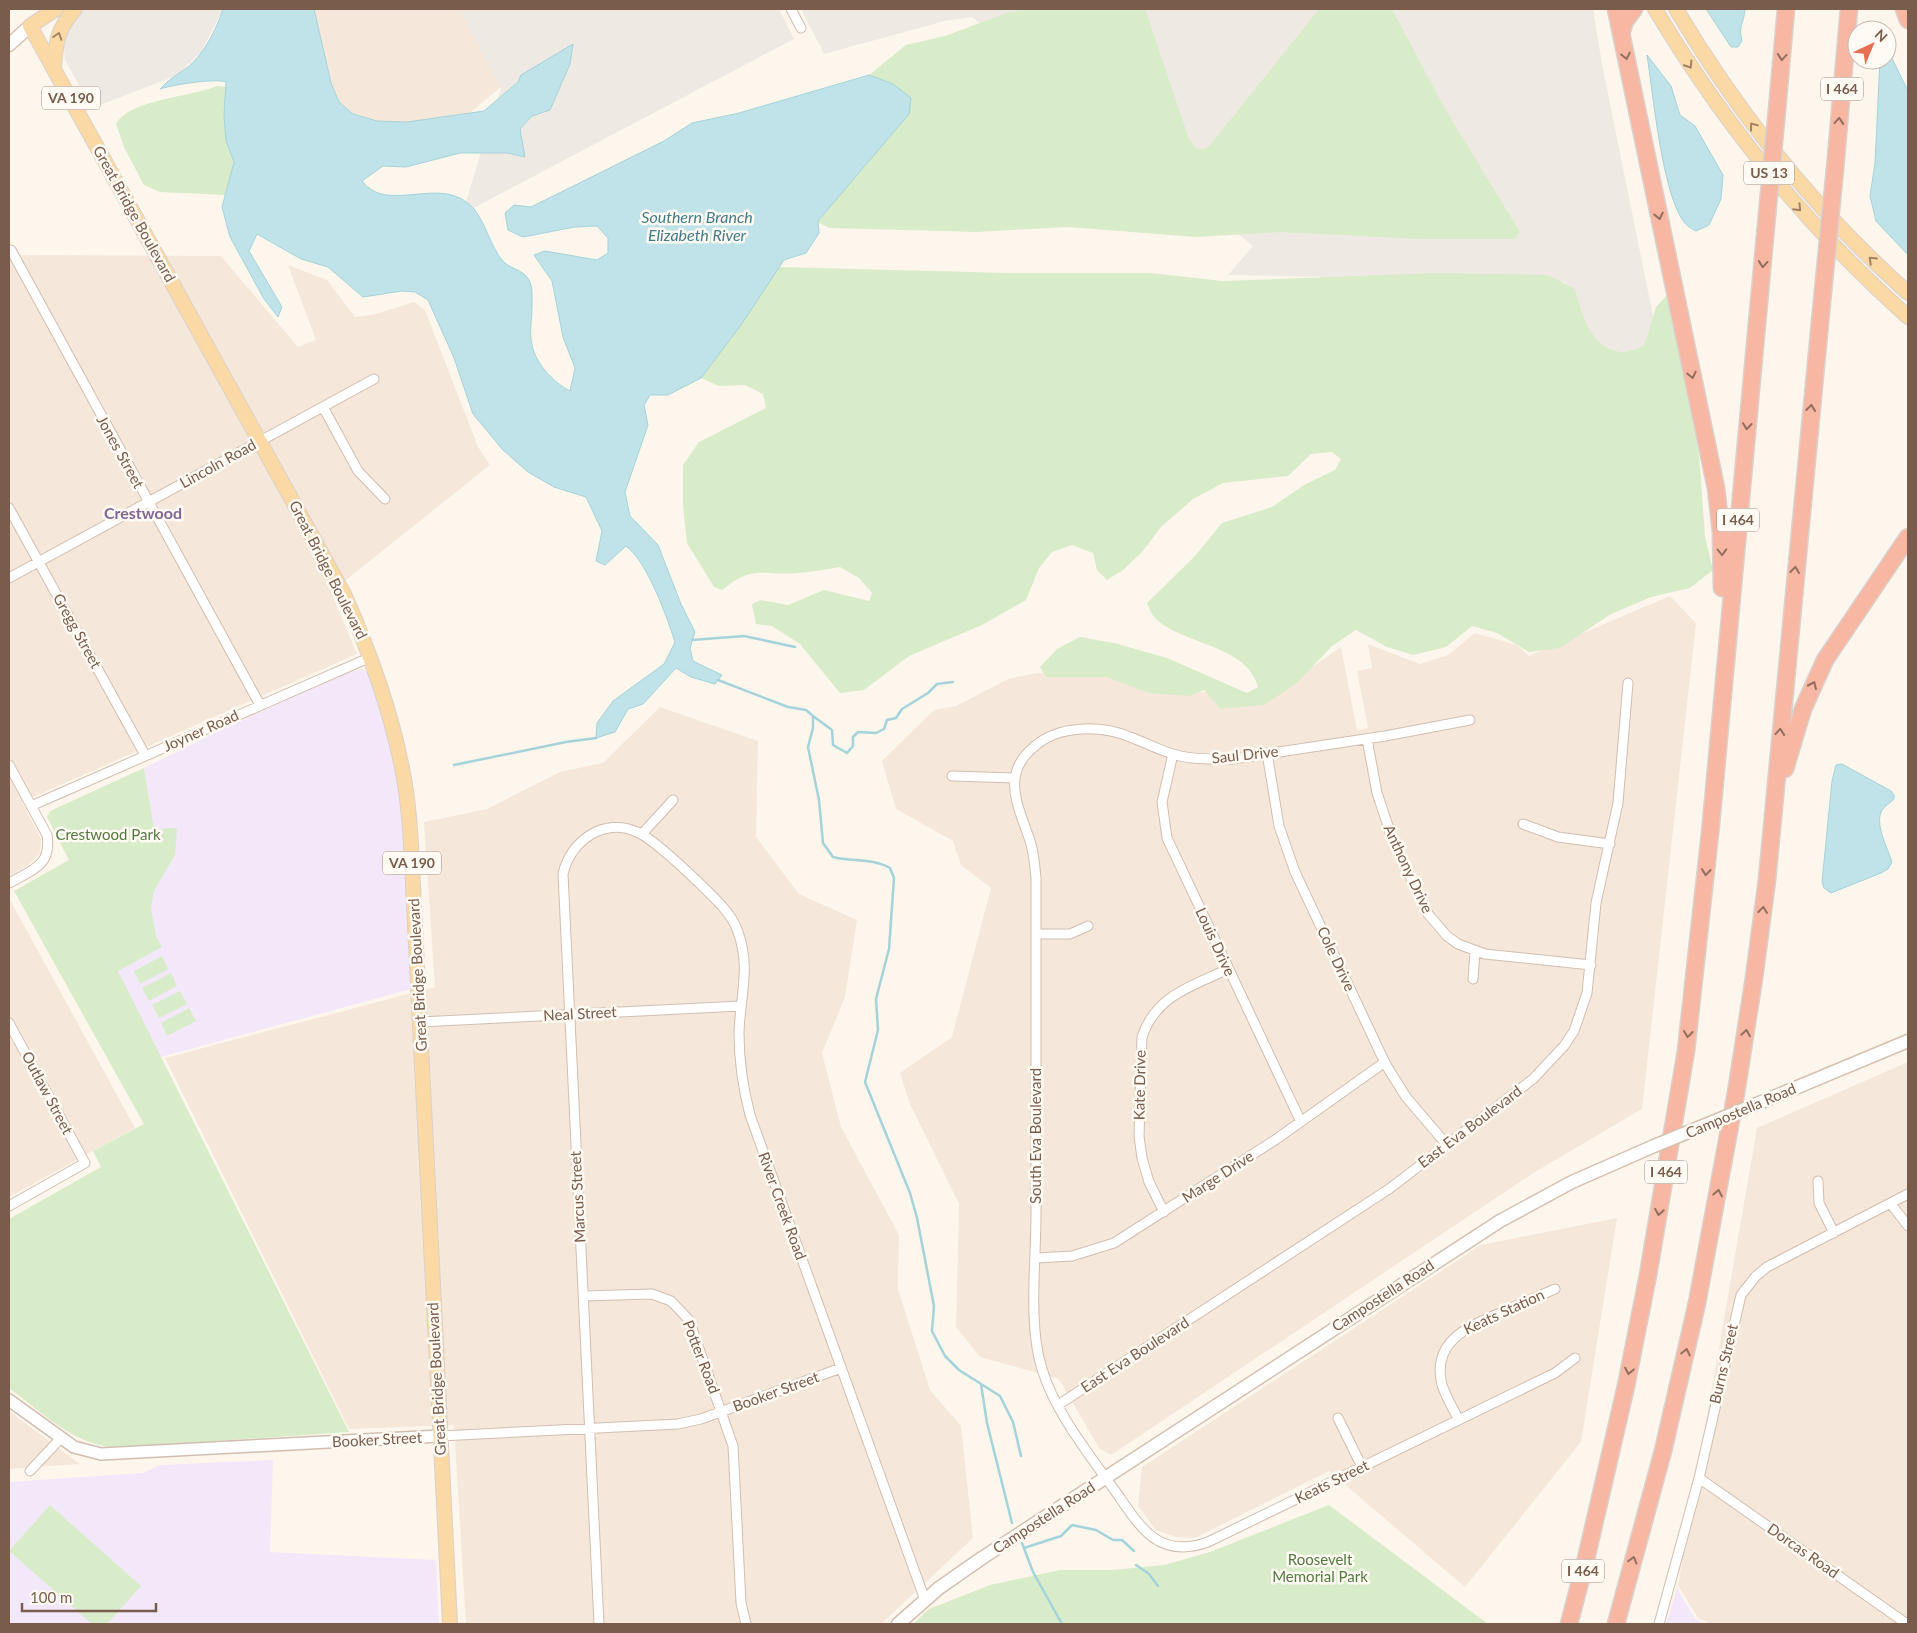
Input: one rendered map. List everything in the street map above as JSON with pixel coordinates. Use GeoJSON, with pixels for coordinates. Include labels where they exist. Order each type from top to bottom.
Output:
{"type":"FeatureCollection","features":[{"type":"Feature","properties":{"kind":"highway"},"geometry":{"type":"LineString","coordinates":[[1616,9],[1709,450],[1720,512],[1722,604],[1711,824]]}},
{"type":"Feature","properties":{"kind":"highway"},"geometry":{"type":"LineString","coordinates":[[1621,34],[1625,21],[1634,9]]}},
{"type":"Feature","properties":{"kind":"highway","name":"I 464"},"geometry":{"type":"LineString","coordinates":[[1569,1624],[1586,1560],[1594,1516],[1626,1386],[1653,1250],[1686,1051],[1711,824],[1786,9]]}},
{"type":"Feature","properties":{"kind":"highway","name":"I 464"},"geometry":{"type":"LineString","coordinates":[[1616,1624],[1663,1451],[1697,1303],[1736,1092],[1754,978],[1773,815],[1849,9]]}},
{"type":"Feature","properties":{"kind":"highway"},"geometry":{"type":"LineString","coordinates":[[1904,9],[1908,20]]}},
{"type":"Feature","properties":{"kind":"highway"},"geometry":{"type":"LineString","coordinates":[[1773,815],[1792,741],[1815,681],[1838,638],[1908,537]]}},
{"type":"Feature","properties":{"kind":"highway"},"geometry":{"type":"LineString","coordinates":[[1560,1624],[1594,1516]]}},
{"type":"Feature","properties":{"kind":"main road"},"geometry":{"type":"LineString","coordinates":[[9,45],[30,26],[56,9]]}},
{"type":"Feature","properties":{"kind":"main road"},"geometry":{"type":"LineString","coordinates":[[54,68],[56,41],[62,25],[75,9]]}},
{"type":"Feature","properties":{"kind":"main road","name":"US 13"},"geometry":{"type":"LineString","coordinates":[[1655,9],[1715,104],[1775,181],[1871,284],[1908,317]]}},
{"type":"Feature","properties":{"kind":"main road","name":"US 13"},"geometry":{"type":"LineString","coordinates":[[1676,9],[1706,58],[1777,156],[1842,230],[1908,293]]}},
{"type":"Feature","properties":{"kind":"main road","name":"Great Bridge Boulevard"},"geometry":{"type":"LineString","coordinates":[[30,26],[344,594],[371,657],[386,705],[405,786],[413,876],[450,1624]]}},
{"type":"Feature","properties":{"kind":"main road","name":"Campostella Road"},"geometry":{"type":"LineString","coordinates":[[898,1624],[952,1579],[1500,1221],[1572,1182],[1908,1041]]}},
{"type":"Feature","properties":{"kind":"street"},"geometry":{"type":"LineString","coordinates":[[792,9],[801,28]]}},
{"type":"Feature","properties":{"kind":"street","name":"Jones Street"},"geometry":{"type":"LineString","coordinates":[[11,250],[260,705]]}},
{"type":"Feature","properties":{"kind":"street","name":"Lincoln Road"},"geometry":{"type":"LineString","coordinates":[[9,578],[374,379]]}},
{"type":"Feature","properties":{"kind":"street"},"geometry":{"type":"LineString","coordinates":[[323,407],[358,471],[385,499]]}},
{"type":"Feature","properties":{"kind":"street","name":"Gregg Street"},"geometry":{"type":"LineString","coordinates":[[9,508],[144,755]]}},
{"type":"Feature","properties":{"kind":"street","name":"Joyner Road"},"geometry":{"type":"LineString","coordinates":[[31,806],[371,657]]}},
{"type":"Feature","properties":{"kind":"street","name":"East Eva Boulevard"},"geometry":{"type":"LineString","coordinates":[[1058,1405],[1389,1189],[1541,1072],[1564,1046],[1583,1010],[1591,965],[1596,903],[1601,873],[1610,844],[1618,803],[1628,683]]}},
{"type":"Feature","properties":{"kind":"street","name":"Saul Drive"},"geometry":{"type":"LineString","coordinates":[[1015,778],[1021,761],[1028,751],[1051,735],[1069,731],[1113,732],[1173,754],[1211,759],[1367,739],[1470,720]]}},
{"type":"Feature","properties":{"kind":"street","name":"Anthony Drive"},"geometry":{"type":"LineString","coordinates":[[1367,739],[1383,815],[1428,914],[1447,936],[1475,952],[1591,965]]}},
{"type":"Feature","properties":{"kind":"street","name":"Cole Drive"},"geometry":{"type":"LineString","coordinates":[[1267,753],[1276,810],[1294,872],[1385,1062],[1406,1096],[1447,1145]]}},
{"type":"Feature","properties":{"kind":"street","name":"Louis Drive"},"geometry":{"type":"LineString","coordinates":[[1173,754],[1162,802],[1167,838],[1301,1122]]}},
{"type":"Feature","properties":{"kind":"street"},"geometry":{"type":"LineString","coordinates":[[9,765],[47,835],[49,846],[47,858],[38,866],[9,883]]}},
{"type":"Feature","properties":{"kind":"street"},"geometry":{"type":"LineString","coordinates":[[952,776],[1015,778]]}},
{"type":"Feature","properties":{"kind":"street","name":"South Eva Boulevard"},"geometry":{"type":"LineString","coordinates":[[1015,778],[1015,789],[1035,862],[1037,1349],[1047,1385],[1104,1478]]}},
{"type":"Feature","properties":{"kind":"street"},"geometry":{"type":"LineString","coordinates":[[642,834],[673,800]]}},
{"type":"Feature","properties":{"kind":"street"},"geometry":{"type":"LineString","coordinates":[[1523,824],[1558,837],[1610,844]]}},
{"type":"Feature","properties":{"kind":"street","name":"Marcus Street"},"geometry":{"type":"LineString","coordinates":[[599,1624],[563,886],[564,867],[577,845],[590,834],[602,830],[620,828],[642,834]]}},
{"type":"Feature","properties":{"kind":"street","name":"River Creek Road"},"geometry":{"type":"LineString","coordinates":[[642,834],[715,900],[732,920],[738,931],[746,965],[741,1006],[740,1068],[750,1115],[926,1600]]}},
{"type":"Feature","properties":{"kind":"street"},"geometry":{"type":"LineString","coordinates":[[1036,934],[1070,934],[1088,926]]}},
{"type":"Feature","properties":{"kind":"street"},"geometry":{"type":"LineString","coordinates":[[1473,979],[1475,952]]}},
{"type":"Feature","properties":{"kind":"street","name":"Kate Drive"},"geometry":{"type":"LineString","coordinates":[[1164,1212],[1149,1182],[1142,1158],[1139,1136],[1142,1037],[1146,1024],[1163,1002],[1228,969]]}},
{"type":"Feature","properties":{"kind":"street","name":"Neal Street"},"geometry":{"type":"LineString","coordinates":[[420,1022],[741,1006]]}},
{"type":"Feature","properties":{"kind":"street","name":"Outlaw Street"},"geometry":{"type":"LineString","coordinates":[[9,1023],[85,1163],[9,1206]]}},
{"type":"Feature","properties":{"kind":"street","name":"Marge Drive"},"geometry":{"type":"LineString","coordinates":[[1036,1258],[1072,1256],[1102,1248],[1131,1234],[1301,1122],[1385,1062]]}},
{"type":"Feature","properties":{"kind":"street"},"geometry":{"type":"LineString","coordinates":[[1818,1182],[1819,1203],[1834,1233]]}},
{"type":"Feature","properties":{"kind":"street","name":"Burns Street"},"geometry":{"type":"LineString","coordinates":[[1659,1624],[1699,1478],[1741,1294],[1756,1276],[1767,1267],[1908,1194]]}},
{"type":"Feature","properties":{"kind":"street"},"geometry":{"type":"LineString","coordinates":[[1891,1204],[1908,1226]]}},
{"type":"Feature","properties":{"kind":"street","name":"Keats Station"},"geometry":{"type":"LineString","coordinates":[[1459,1420],[1445,1392],[1441,1372],[1443,1357],[1452,1340],[1465,1328],[1555,1289]]}},
{"type":"Feature","properties":{"kind":"street","name":"Potter Road"},"geometry":{"type":"LineString","coordinates":[[583,1296],[652,1294],[662,1297],[679,1308],[689,1320],[733,1446],[741,1603],[746,1624]]}},
{"type":"Feature","properties":{"kind":"street","name":"Keats Street"},"geometry":{"type":"LineString","coordinates":[[1104,1478],[1147,1534],[1163,1544],[1189,1547],[1208,1542],[1555,1373],[1575,1358]]}},
{"type":"Feature","properties":{"kind":"street","name":"Booker Street"},"geometry":{"type":"LineString","coordinates":[[9,1400],[60,1439],[85,1451],[111,1454],[678,1424],[701,1419],[841,1368]]}},
{"type":"Feature","properties":{"kind":"street"},"geometry":{"type":"LineString","coordinates":[[1338,1418],[1362,1467]]}},
{"type":"Feature","properties":{"kind":"street"},"geometry":{"type":"LineString","coordinates":[[30,1471],[60,1439]]}},
{"type":"Feature","properties":{"kind":"street","name":"Dorcas Road"},"geometry":{"type":"LineString","coordinates":[[1699,1478],[1907,1624]]}},
{"type":"Feature","properties":{"kind":"shaded area"},"geometry":{"type":"Polygon","coordinates":[[[84,9],[223,9],[201,52],[178,75],[92,108],[65,60],[64,46],[68,29],[84,9]]]}},
{"type":"Feature","properties":{"kind":"shaded area"},"geometry":{"type":"Polygon","coordinates":[[[302,9],[459,9],[501,87],[462,119],[395,128],[338,108],[302,9]]]}},
{"type":"Feature","properties":{"kind":"shaded area"},"geometry":{"type":"Polygon","coordinates":[[[459,9],[779,9],[794,39],[462,214],[501,88],[459,9]]]}},
{"type":"Feature","properties":{"kind":"shaded area"},"geometry":{"type":"Polygon","coordinates":[[[801,9],[1593,9],[1602,64],[1687,484],[1580,337],[1565,282],[1228,275],[1253,246],[972,17],[945,21],[824,54],[801,9]]]}},
{"type":"Feature","properties":{"kind":"shaded area"},"geometry":{"type":"Polygon","coordinates":[[[9,255],[221,256],[298,347],[316,340],[288,265],[327,280],[355,317],[376,314],[414,302],[425,310],[478,447],[490,465],[331,592],[357,654],[22,802],[41,839],[40,853],[27,866],[9,876],[9,255]]]}},
{"type":"Feature","properties":{"kind":"shaded area"},"geometry":{"type":"Polygon","coordinates":[[[1670,596],[1696,623],[1642,1109],[1535,1172],[1111,1455],[1099,1448],[1059,1379],[980,1357],[956,1327],[959,1204],[910,1104],[900,1073],[952,1037],[991,888],[961,865],[953,841],[896,809],[882,761],[934,710],[956,706],[1008,679],[1037,673],[1092,674],[1197,692],[1260,693],[1289,683],[1341,647],[1357,730],[1368,728],[1357,671],[1372,668],[1368,644],[1420,664],[1448,655],[1475,633],[1517,645],[1529,656],[1670,596]]]}},
{"type":"Feature","properties":{"kind":"shaded area"},"geometry":{"type":"Polygon","coordinates":[[[362,669],[369,673],[386,722],[400,791],[411,989],[161,1057],[117,971],[156,936],[151,908],[154,891],[175,855],[154,829],[144,768],[229,726],[350,672],[362,669]]]}},
{"type":"Feature","properties":{"kind":"shaded area"},"geometry":{"type":"Polygon","coordinates":[[[660,707],[758,741],[756,837],[799,894],[857,920],[845,997],[822,1053],[841,1127],[899,1235],[898,1289],[930,1390],[961,1426],[973,1538],[881,1624],[466,1624],[454,1425],[349,1429],[165,1058],[435,987],[424,822],[487,809],[560,772],[603,763],[660,707]]]}},
{"type":"Feature","properties":{"kind":"shaded area"},"geometry":{"type":"Polygon","coordinates":[[[9,898],[135,1128],[9,1197],[9,898]]]}},
{"type":"Feature","properties":{"kind":"shaded area"},"geometry":{"type":"Polygon","coordinates":[[[1908,1062],[1908,1624],[1711,1624],[1697,1617],[1678,1585],[1757,1128],[1908,1062]]]}},
{"type":"Feature","properties":{"kind":"shaded area"},"geometry":{"type":"Polygon","coordinates":[[[1617,1218],[1581,1442],[1465,1587],[1329,1471],[1195,1538],[1176,1537],[1156,1530],[1138,1506],[1142,1467],[1481,1245],[1617,1218]]]}},
{"type":"Feature","properties":{"kind":"shaded area"},"geometry":{"type":"Polygon","coordinates":[[[9,1411],[80,1464],[9,1469],[9,1411]]]}},
{"type":"Feature","properties":{"kind":"shaded area"},"geometry":{"type":"Polygon","coordinates":[[[273,1460],[270,1552],[436,1560],[439,1624],[9,1624],[9,1482],[143,1473],[161,1465],[273,1460]]]}},
{"type":"Feature","properties":{"kind":"shaded area"},"geometry":{"type":"Polygon","coordinates":[[[1677,1588],[1696,1620],[1704,1624],[1666,1624],[1677,1588]]]}},
{"type":"Feature","properties":{"kind":"green space"},"geometry":{"type":"Polygon","coordinates":[[[1029,9],[1145,9],[1188,136],[1196,149],[1204,149],[1210,145],[1319,9],[1392,9],[1444,107],[1520,232],[1515,239],[1421,239],[1281,232],[1196,237],[1067,227],[977,232],[829,228],[818,222],[846,186],[893,84],[869,75],[906,45],[945,36],[1009,12],[1029,9]]]}},
{"type":"Feature","properties":{"kind":"green space"},"geometry":{"type":"Polygon","coordinates":[[[217,86],[227,87],[224,116],[226,141],[234,162],[225,195],[160,192],[144,185],[124,147],[116,124],[123,116],[134,109],[217,86]]]}},
{"type":"Feature","properties":{"kind":"green space"},"geometry":{"type":"Polygon","coordinates":[[[779,267],[1009,273],[1151,273],[1222,281],[1436,273],[1548,275],[1575,289],[1584,319],[1595,337],[1610,349],[1621,352],[1644,346],[1656,307],[1667,295],[1699,454],[1705,537],[1713,570],[1690,588],[1651,597],[1611,614],[1560,648],[1529,652],[1497,633],[1472,626],[1446,647],[1413,655],[1387,647],[1356,630],[1332,646],[1297,683],[1264,705],[1220,709],[1204,690],[1189,696],[1149,693],[1107,677],[1046,677],[1040,667],[1057,649],[1080,637],[1114,643],[1167,658],[1247,693],[1258,687],[1251,673],[1241,662],[1227,653],[1180,634],[1166,626],[1154,617],[1147,603],[1195,556],[1222,523],[1272,507],[1304,485],[1335,470],[1341,459],[1332,452],[1311,454],[1288,476],[1223,483],[1193,499],[1161,527],[1142,552],[1123,570],[1107,580],[1097,570],[1093,553],[1072,545],[1052,552],[1039,568],[1026,600],[982,625],[909,656],[864,690],[840,693],[800,644],[772,626],[756,624],[752,604],[761,600],[788,605],[824,590],[869,601],[872,593],[859,578],[840,567],[786,574],[759,573],[742,577],[722,590],[714,587],[687,543],[683,506],[683,465],[699,442],[766,408],[763,394],[745,385],[719,386],[701,378],[741,325],[779,267]]]}},
{"type":"Feature","properties":{"kind":"green space","name":"Crestwood Park"},"geometry":{"type":"Polygon","coordinates":[[[144,768],[154,829],[177,828],[175,855],[154,891],[151,908],[156,936],[162,947],[118,971],[349,1432],[114,1448],[84,1440],[58,1426],[9,1388],[9,1219],[101,1167],[93,1151],[144,1124],[14,891],[69,860],[47,817],[50,811],[144,768]]]}},
{"type":"Feature","properties":{"kind":"green space"},"geometry":{"type":"Polygon","coordinates":[[[162,956],[168,969],[140,984],[134,971],[162,956]]]}},
{"type":"Feature","properties":{"kind":"green space"},"geometry":{"type":"Polygon","coordinates":[[[171,973],[177,986],[149,1001],[142,988],[171,973]]]}},
{"type":"Feature","properties":{"kind":"green space"},"geometry":{"type":"Polygon","coordinates":[[[180,991],[187,1004],[159,1018],[152,1005],[180,991]]]}},
{"type":"Feature","properties":{"kind":"green space"},"geometry":{"type":"Polygon","coordinates":[[[189,1008],[196,1021],[167,1036],[161,1023],[189,1008]]]}},
{"type":"Feature","properties":{"kind":"green space"},"geometry":{"type":"Polygon","coordinates":[[[50,1505],[141,1586],[107,1624],[92,1624],[9,1551],[50,1505]]]}},
{"type":"Feature","properties":{"kind":"green space","name":"Roosevelt Memorial Park"},"geometry":{"type":"Polygon","coordinates":[[[1329,1505],[1488,1624],[913,1624],[929,1609],[990,1585],[1060,1570],[1113,1570],[1164,1565],[1210,1552],[1329,1505]]]}},
{"type":"Feature","properties":{"kind":"water","name":"Southern Branch Elizabeth River"},"geometry":{"type":"Polygon","coordinates":[[[223,9],[314,9],[331,83],[339,102],[353,114],[377,121],[407,122],[484,111],[518,82],[521,75],[573,44],[570,64],[550,110],[532,116],[520,129],[525,157],[507,153],[460,153],[406,167],[383,166],[362,181],[373,191],[386,195],[447,194],[461,199],[474,209],[502,260],[529,280],[532,293],[531,336],[534,352],[546,372],[557,383],[570,391],[575,368],[563,337],[552,281],[534,255],[545,251],[597,260],[608,253],[608,238],[597,226],[575,227],[523,237],[508,230],[505,213],[514,205],[531,207],[664,141],[692,123],[739,113],[869,75],[893,84],[911,98],[909,114],[818,221],[819,233],[806,253],[784,260],[741,325],[701,378],[668,395],[650,395],[644,405],[648,425],[625,492],[630,516],[658,545],[681,604],[695,632],[690,648],[693,661],[722,675],[715,684],[691,677],[676,668],[643,704],[628,709],[615,732],[596,738],[597,723],[613,701],[664,664],[675,642],[649,576],[634,553],[626,546],[605,565],[596,561],[602,531],[586,497],[554,487],[528,472],[503,450],[473,414],[454,358],[428,300],[415,292],[402,291],[363,297],[328,267],[301,259],[257,234],[249,251],[282,307],[278,317],[264,299],[230,237],[222,207],[234,162],[226,141],[224,116],[226,82],[204,81],[160,89],[194,62],[214,32],[223,9]]]}},
{"type":"Feature","properties":{"kind":"water"},"geometry":{"type":"Polygon","coordinates":[[[1706,9],[1745,9],[1741,27],[1742,41],[1738,47],[1731,47],[1706,9]]]}},
{"type":"Feature","properties":{"kind":"water"},"geometry":{"type":"Polygon","coordinates":[[[1647,55],[1671,86],[1680,115],[1695,126],[1723,175],[1721,199],[1709,225],[1696,231],[1684,222],[1676,208],[1670,189],[1664,166],[1647,55]]]}},
{"type":"Feature","properties":{"kind":"water"},"geometry":{"type":"Polygon","coordinates":[[[1897,68],[1908,91],[1908,255],[1876,221],[1870,196],[1875,163],[1880,70],[1897,70],[1897,68]]]}},
{"type":"Feature","properties":{"kind":"water"},"geometry":{"type":"Polygon","coordinates":[[[1842,764],[1891,791],[1894,795],[1894,799],[1882,810],[1880,816],[1881,829],[1892,862],[1888,869],[1881,873],[1831,893],[1824,888],[1822,882],[1832,781],[1836,765],[1842,764]]]}},
{"type":"Feature","properties":{"kind":"waterway"},"geometry":{"type":"LineString","coordinates":[[692,640],[744,636],[795,647]]}},
{"type":"Feature","properties":{"kind":"waterway"},"geometry":{"type":"LineString","coordinates":[[718,680],[788,707],[806,710],[813,716],[813,728],[808,747],[819,800],[823,843],[833,857],[870,861],[883,865],[890,868],[894,878],[889,949],[876,999],[878,1030],[865,1082],[910,1193],[917,1218],[934,1306],[932,1331],[945,1356],[959,1370],[1000,1396],[1013,1422],[1021,1456]]}},
{"type":"Feature","properties":{"kind":"waterway"},"geometry":{"type":"LineString","coordinates":[[813,716],[832,730],[833,745],[847,753],[853,746],[853,737],[858,732],[876,733],[884,729],[887,720],[896,718],[902,709],[928,693],[937,684],[953,682]]}},
{"type":"Feature","properties":{"kind":"waterway"},"geometry":{"type":"LineString","coordinates":[[454,765],[566,742],[596,738]]}},
{"type":"Feature","properties":{"kind":"waterway"},"geometry":{"type":"LineString","coordinates":[[981,1384],[987,1423],[1012,1523]]}},
{"type":"Feature","properties":{"kind":"waterway"},"geometry":{"type":"LineString","coordinates":[[1024,1548],[1061,1536],[1072,1525],[1096,1530],[1113,1540],[1122,1540],[1134,1551]]}},
{"type":"Feature","properties":{"kind":"waterway"},"geometry":{"type":"LineString","coordinates":[[1022,1543],[1033,1572],[1062,1624]]}},
{"type":"Feature","properties":{"kind":"waterway"},"geometry":{"type":"LineString","coordinates":[[1136,1565],[1149,1574],[1158,1586]]}},
{"type":"Feature","properties":{"kind":"district","name":"Crestwood"},"geometry":{"type":"Point","coordinates":[143,513]}}]}
